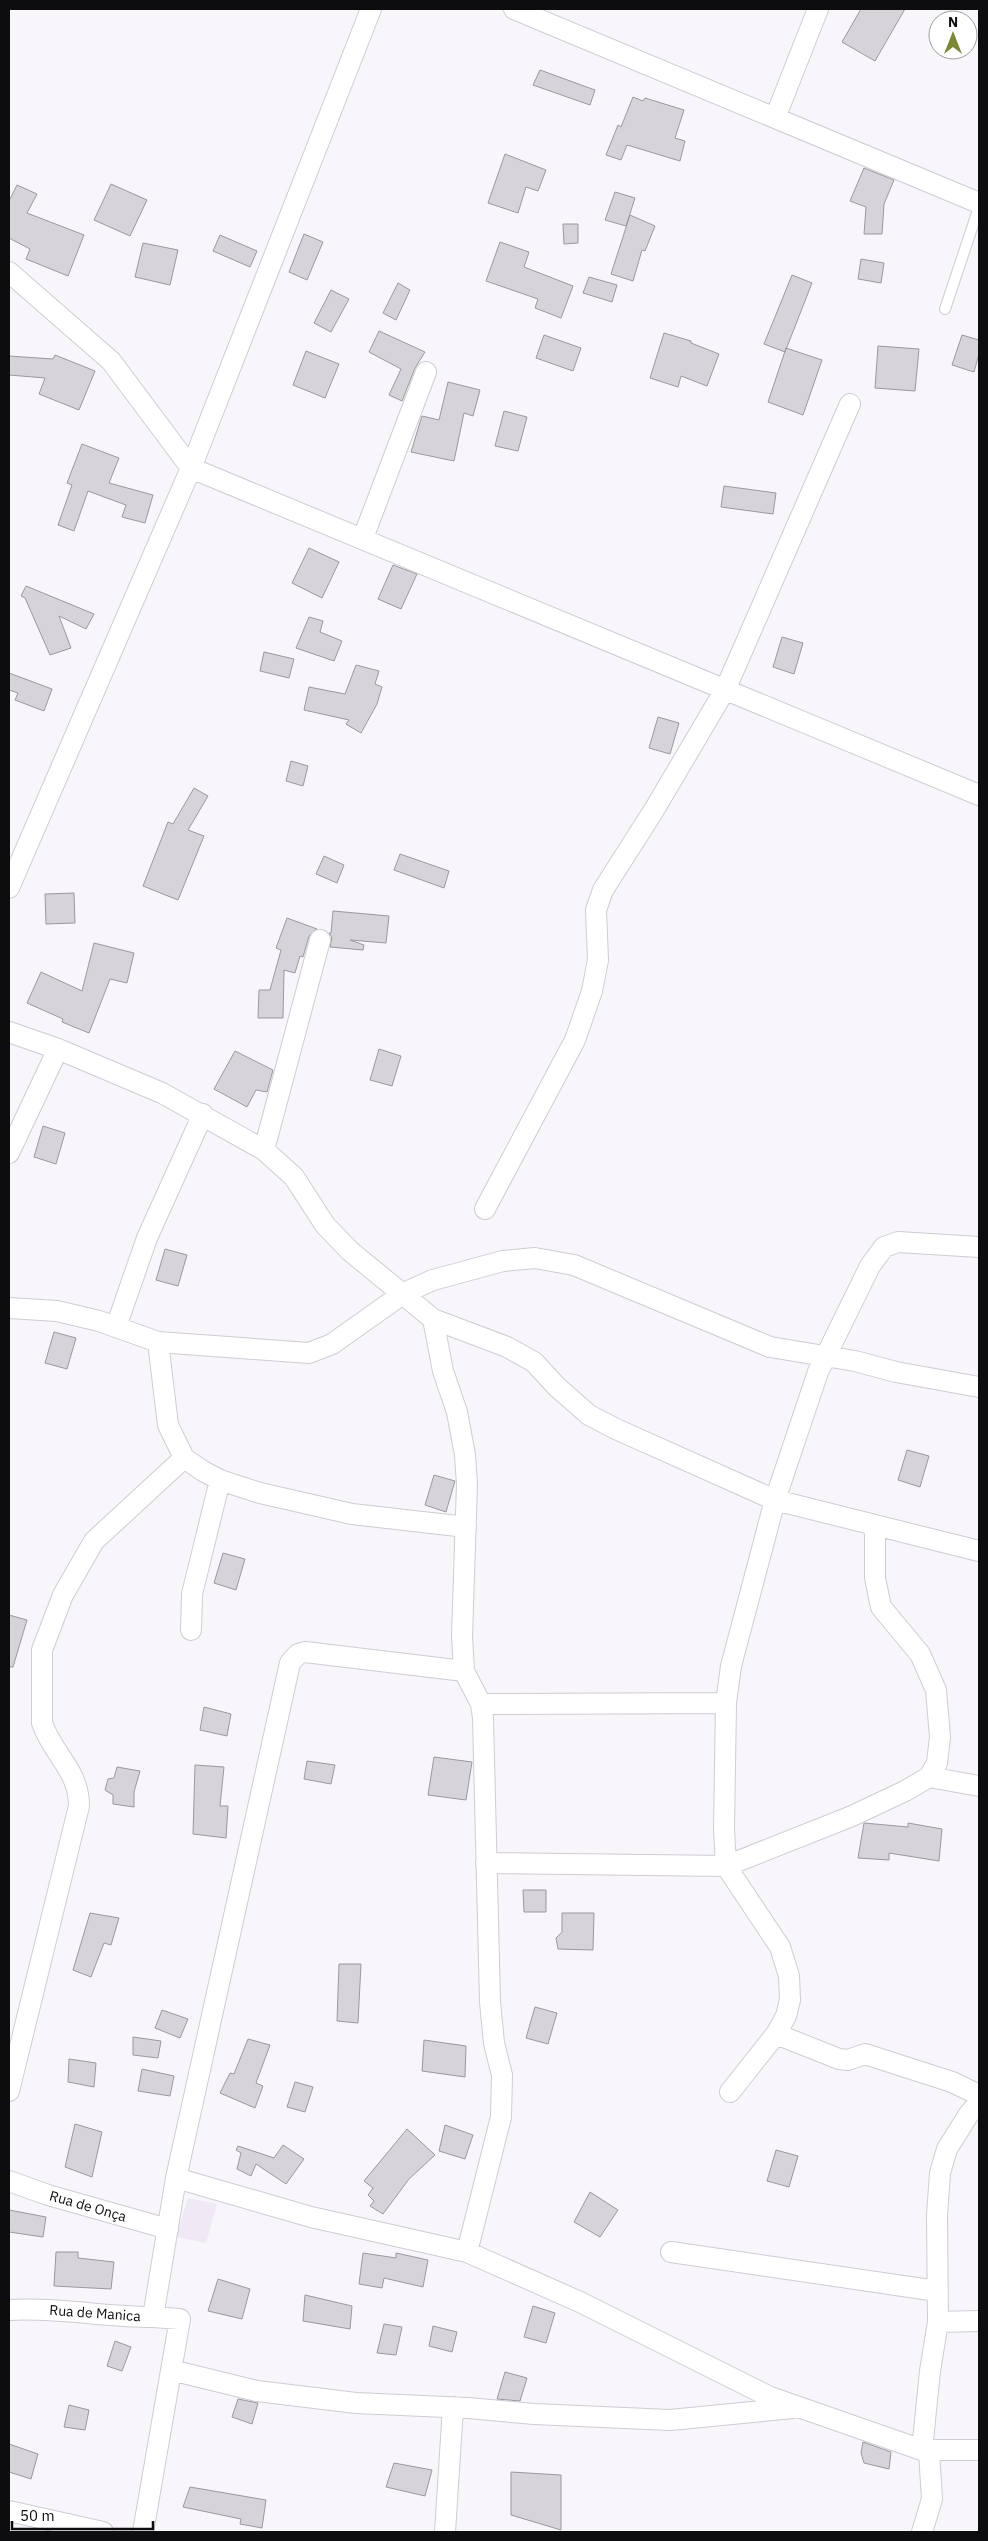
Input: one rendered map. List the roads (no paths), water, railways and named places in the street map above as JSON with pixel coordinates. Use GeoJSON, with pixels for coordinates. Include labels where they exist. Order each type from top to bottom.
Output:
{"type":"FeatureCollection","features":[{"type":"Feature","properties":{"kind":"street"},"geometry":{"type":"LineString","coordinates":[[9,888],[191,468],[371,9]]}},
{"type":"Feature","properties":{"kind":"street"},"geometry":{"type":"LineString","coordinates":[[514,9],[979,203]]}},
{"type":"Feature","properties":{"kind":"street"},"geometry":{"type":"LineString","coordinates":[[775,118],[818,9]]}},
{"type":"Feature","properties":{"kind":"street"},"geometry":{"type":"LineString","coordinates":[[9,272],[111,361],[191,468],[726,688],[979,795]]}},
{"type":"Feature","properties":{"kind":"street"},"geometry":{"type":"LineString","coordinates":[[363,538],[426,372]]}},
{"type":"Feature","properties":{"kind":"street"},"geometry":{"type":"LineString","coordinates":[[485,1209],[575,1040],[592,991],[598,960],[596,910],[603,890],[654,810],[726,688],[850,404]]}},
{"type":"Feature","properties":{"kind":"street"},"geometry":{"type":"LineString","coordinates":[[264,1150],[320,940]]}},
{"type":"Feature","properties":{"kind":"street"},"geometry":{"type":"LineString","coordinates":[[9,1032],[162,1093],[264,1150],[294,1177],[331,1231],[350,1251],[404,1293],[433,1319],[507,1347],[534,1362],[557,1387],[589,1415],[609,1426],[775,1500],[876,1527],[979,1551]]}},
{"type":"Feature","properties":{"kind":"street"},"geometry":{"type":"LineString","coordinates":[[9,1153],[58,1050]]}},
{"type":"Feature","properties":{"kind":"street"},"geometry":{"type":"LineString","coordinates":[[116,1327],[147,1238],[202,1114]]}},
{"type":"Feature","properties":{"kind":"street"},"geometry":{"type":"LineString","coordinates":[[730,2092],[776,2034],[786,2016],[790,2000],[789,1976],[780,1947],[726,1866],[724,1829],[726,1703],[731,1666],[775,1500],[818,1372],[870,1266],[884,1247],[898,1242],[979,1247]]}},
{"type":"Feature","properties":{"kind":"street"},"geometry":{"type":"LineString","coordinates":[[9,1308],[57,1311],[116,1327],[158,1342],[309,1353],[332,1344],[404,1293],[433,1280],[503,1261],[535,1258],[574,1265],[763,1344],[979,1387]]}},
{"type":"Feature","properties":{"kind":"street"},"geometry":{"type":"LineString","coordinates":[[433,1319],[443,1371],[457,1412],[465,1455],[466,1527],[462,1636],[464,1671],[481,1704],[490,2002],[494,2043],[502,2075],[501,2117],[467,2252]]}},
{"type":"Feature","properties":{"kind":"street"},"geometry":{"type":"LineString","coordinates":[[158,1342],[168,1425],[184,1458],[220,1480],[260,1493],[352,1514],[466,1527]]}},
{"type":"Feature","properties":{"kind":"street"},"geometry":{"type":"LineString","coordinates":[[9,2091],[79,1806],[77,1783],[46,1733],[42,1723],[42,1650],[63,1595],[94,1541],[184,1458]]}},
{"type":"Feature","properties":{"kind":"street"},"geometry":{"type":"LineString","coordinates":[[191,1630],[192,1594],[220,1480]]}},
{"type":"Feature","properties":{"kind":"street"},"geometry":{"type":"LineString","coordinates":[[486,1863],[726,1866],[852,1816],[929,1777],[937,1763],[940,1737],[936,1690],[920,1654],[881,1607],[875,1578],[876,1527]]}},
{"type":"Feature","properties":{"kind":"street","name":"Rua de Manica"},"geometry":{"type":"LineString","coordinates":[[9,2310],[36,2308],[122,2317],[153,2317],[176,2178],[290,1663],[298,1654],[305,1652],[464,1671]]}},
{"type":"Feature","properties":{"kind":"street"},"geometry":{"type":"LineString","coordinates":[[481,1704],[726,1703]]}},
{"type":"Feature","properties":{"kind":"street"},"geometry":{"type":"LineString","coordinates":[[929,1777],[979,1786]]}},
{"type":"Feature","properties":{"kind":"street"},"geometry":{"type":"LineString","coordinates":[[776,2034],[839,2059],[848,2060],[865,2054],[952,2082],[979,2095]]}},
{"type":"Feature","properties":{"kind":"street"},"geometry":{"type":"LineString","coordinates":[[922,2450],[930,2371],[938,2322],[940,2173],[947,2149],[976,2111]]}},
{"type":"Feature","properties":{"kind":"street"},"geometry":{"type":"LineString","coordinates":[[176,2178],[311,2217],[467,2252],[580,2302],[770,2397],[796,2408],[929,2452],[932,2499],[922,2532]]}},
{"type":"Feature","properties":{"kind":"street","name":"Rua de Onça"},"geometry":{"type":"LineString","coordinates":[[9,2180],[48,2195],[168,2229]]}},
{"type":"Feature","properties":{"kind":"street"},"geometry":{"type":"LineString","coordinates":[[671,2252],[937,2291]]}},
{"type":"Feature","properties":{"kind":"street"},"geometry":{"type":"LineString","coordinates":[[143,2532],[180,2319],[153,2317]]}},
{"type":"Feature","properties":{"kind":"street"},"geometry":{"type":"LineString","coordinates":[[938,2322],[979,2321]]}},
{"type":"Feature","properties":{"kind":"street"},"geometry":{"type":"LineString","coordinates":[[171,2370],[257,2390],[356,2403],[453,2407],[534,2414],[670,2420],[796,2408]]}},
{"type":"Feature","properties":{"kind":"street"},"geometry":{"type":"LineString","coordinates":[[445,2532],[453,2407]]}},
{"type":"Feature","properties":{"kind":"street"},"geometry":{"type":"LineString","coordinates":[[922,2450],[979,2450]]}},
{"type":"Feature","properties":{"kind":"street"},"geometry":{"type":"LineString","coordinates":[[9,2512],[103,2532]]}},
{"type":"Feature","properties":{"kind":"lane"},"geometry":{"type":"LineString","coordinates":[[945,309],[979,207]]}}]}
